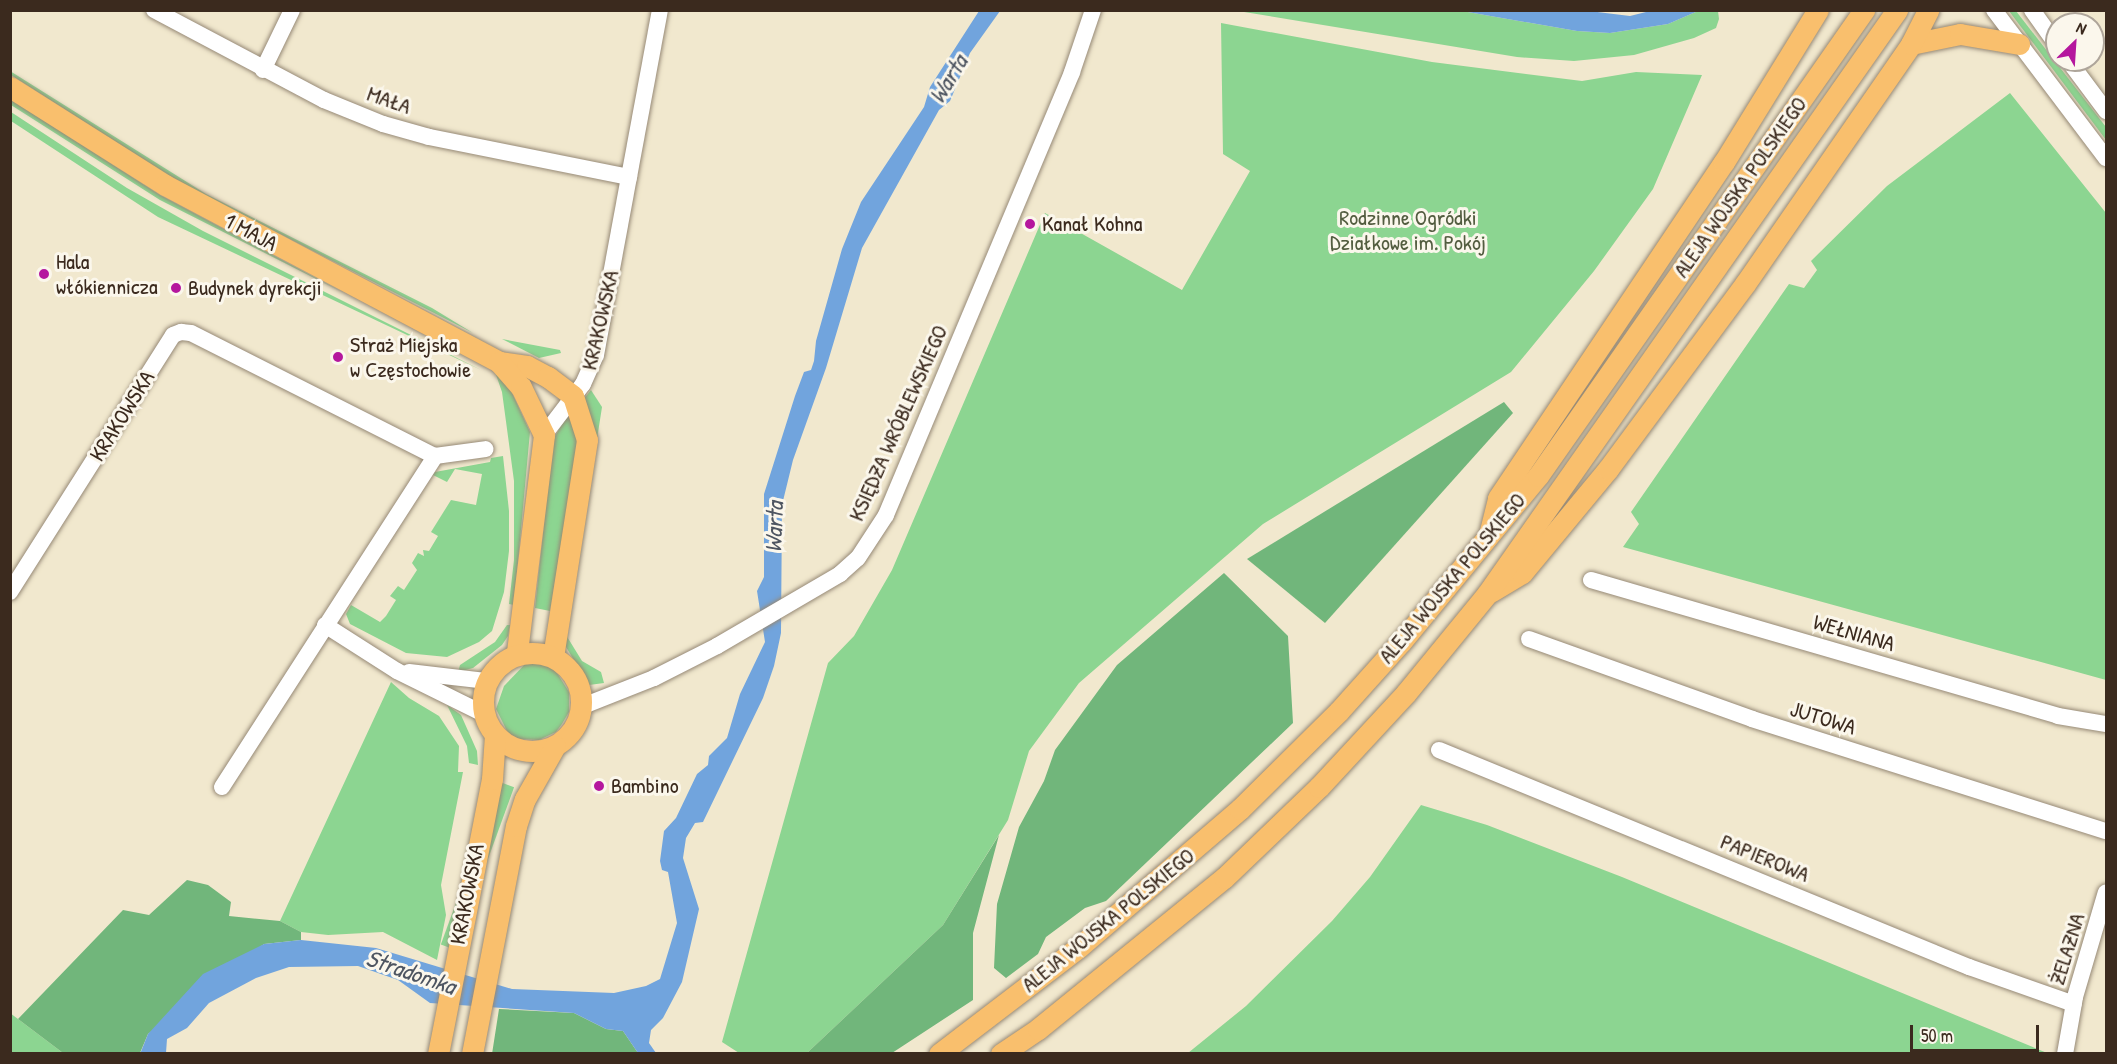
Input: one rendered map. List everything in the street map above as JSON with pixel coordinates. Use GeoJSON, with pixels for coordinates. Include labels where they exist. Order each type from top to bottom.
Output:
{"type":"FeatureCollection","features":[{"type":"Feature","properties":{"kind":"main road"},"geometry":{"type":"LineString","coordinates":[[1490,534],[1498,498],[1724,162],[1818,10]]}},
{"type":"Feature","properties":{"kind":"main road","name":"ALEJA WOJSKA POLSKIEGO"},"geometry":{"type":"LineString","coordinates":[[939,1053],[1148,890],[1285,767],[1401,642],[1538,476],[1864,10]]}},
{"type":"Feature","properties":{"kind":"main road","name":"ALEJA WOJSKA POLSKIEGO"},"geometry":{"type":"LineString","coordinates":[[1001,1053],[1038,1029],[1224,878],[1312,794],[1406,693],[1487,594],[1897,10]]}},
{"type":"Feature","properties":{"kind":"main road"},"geometry":{"type":"LineString","coordinates":[[1487,594],[1522,573],[1608,469],[1744,284],[1911,44],[1928,10]]}},
{"type":"Feature","properties":{"kind":"main road"},"geometry":{"type":"LineString","coordinates":[[1911,44],[1960,34],[2019,44]]}},
{"type":"Feature","properties":{"kind":"main road","name":"1 MAJA"},"geometry":{"type":"LineString","coordinates":[[10,87],[165,185],[499,362],[527,366],[573,396]]}},
{"type":"Feature","properties":{"kind":"main road","name":"1 MAJA"},"geometry":{"type":"LineString","coordinates":[[499,362],[521,387],[544,435]]}},
{"type":"Feature","properties":{"kind":"main road"},"geometry":{"type":"LineString","coordinates":[[553,656],[587,440],[573,396]]}},
{"type":"Feature","properties":{"kind":"main road","name":"KRAKOWSKA"},"geometry":{"type":"LineString","coordinates":[[517,653],[544,435]]}},
{"type":"Feature","properties":{"kind":"main road"},"geometry":{"type":"LineString","coordinates":[[517,653],[553,656],[574,675],[583,706],[573,729],[555,746],[530,752],[505,744],[495,735],[484,714],[487,681],[501,663],[517,653]]}},
{"type":"Feature","properties":{"kind":"main road","name":"KRAKOWSKA"},"geometry":{"type":"LineString","coordinates":[[439,1044],[492,779],[495,735]]}},
{"type":"Feature","properties":{"kind":"main road","name":"KRAKOWSKA"},"geometry":{"type":"LineString","coordinates":[[473,1047],[490,954],[525,799],[555,746]]}},
{"type":"Feature","properties":{"kind":"street","name":"MAŁA"},"geometry":{"type":"LineString","coordinates":[[154,10],[263,70],[383,124],[429,137],[629,177]]}},
{"type":"Feature","properties":{"kind":"street"},"geometry":{"type":"LineString","coordinates":[[263,70],[292,10]]}},
{"type":"Feature","properties":{"kind":"street","name":"KRAKOWSKA"},"geometry":{"type":"LineString","coordinates":[[544,435],[590,373],[596,355],[660,10]]}},
{"type":"Feature","properties":{"kind":"street"},"geometry":{"type":"LineString","coordinates":[[1994,10],[2106,158]]}},
{"type":"Feature","properties":{"kind":"street"},"geometry":{"type":"LineString","coordinates":[[2032,10],[2045,28]]}},
{"type":"Feature","properties":{"kind":"street","name":"KSIĘDZA WRÓBLEWSKIEGO"},"geometry":{"type":"LineString","coordinates":[[583,706],[654,678],[717,646],[840,574],[858,558],[886,515],[1072,72],[1093,12]]}},
{"type":"Feature","properties":{"kind":"street"},"geometry":{"type":"LineString","coordinates":[[2077,72],[2106,111]]}},
{"type":"Feature","properties":{"kind":"street","name":"KRAKOWSKA"},"geometry":{"type":"LineString","coordinates":[[10,592],[173,335],[181,332],[191,333],[435,456]]}},
{"type":"Feature","properties":{"kind":"street"},"geometry":{"type":"LineString","coordinates":[[222,787],[435,456],[486,449]]}},
{"type":"Feature","properties":{"kind":"street","name":"WEŁNIANA"},"geometry":{"type":"LineString","coordinates":[[1591,580],[2058,716],[2106,724]]}},
{"type":"Feature","properties":{"kind":"street"},"geometry":{"type":"LineString","coordinates":[[326,625],[397,670],[484,714]]}},
{"type":"Feature","properties":{"kind":"street","name":"JUTOWA"},"geometry":{"type":"LineString","coordinates":[[1529,639],[1752,719],[2106,831]]}},
{"type":"Feature","properties":{"kind":"street"},"geometry":{"type":"LineString","coordinates":[[397,670],[476,682],[487,681]]}},
{"type":"Feature","properties":{"kind":"street","name":"PAPIEROWA"},"geometry":{"type":"LineString","coordinates":[[1439,750],[1969,967],[2074,1004]]}},
{"type":"Feature","properties":{"kind":"street","name":"ŻELAZNA"},"geometry":{"type":"LineString","coordinates":[[2065,1053],[2074,1004],[2106,892]]}},
{"type":"Feature","properties":{"kind":"green space"},"geometry":{"type":"Polygon","coordinates":[[[1238,11],[1462,11],[1577,31],[1610,33],[1668,24],[1698,11],[1718,11],[1719,19],[1716,28],[1694,38],[1634,55],[1574,61],[1517,57],[1238,11]]]}},
{"type":"Feature","properties":{"kind":"green space"},"geometry":{"type":"Polygon","coordinates":[[[2009,11],[2016,11],[2045,48],[2045,59],[2009,11]]]}},
{"type":"Feature","properties":{"kind":"green space","name":"Rodzinne Ogródki Działkowe im. Pokój"},"geometry":{"type":"Polygon","coordinates":[[[1221,23],[1432,62],[1582,81],[1636,72],[1702,75],[1653,189],[1594,271],[1511,372],[1263,524],[1079,683],[1029,751],[1008,820],[943,925],[807,1053],[739,1053],[722,1042],[828,663],[854,636],[892,570],[1045,213],[1182,290],[1250,171],[1223,154],[1221,23]]]}},
{"type":"Feature","properties":{"kind":"green space"},"geometry":{"type":"Polygon","coordinates":[[[10,71],[206,194],[432,308],[473,333],[175,180],[11,75],[10,71]]]}},
{"type":"Feature","properties":{"kind":"green space"},"geometry":{"type":"Polygon","coordinates":[[[2055,72],[2063,72],[2106,127],[2106,140],[2055,72]]]}},
{"type":"Feature","properties":{"kind":"green space"},"geometry":{"type":"Polygon","coordinates":[[[2010,93],[2106,213],[2106,680],[1623,547],[1639,524],[1631,512],[1789,284],[1804,288],[1817,270],[1811,261],[1887,186],[2010,93]]]}},
{"type":"Feature","properties":{"kind":"green space"},"geometry":{"type":"Polygon","coordinates":[[[10,99],[160,195],[344,293],[160,200],[11,105],[10,99]]]}},
{"type":"Feature","properties":{"kind":"green space"},"geometry":{"type":"Polygon","coordinates":[[[11,112],[127,188],[203,231],[481,370],[158,217],[11,121],[11,112]]]}},
{"type":"Feature","properties":{"kind":"green space"},"geometry":{"type":"Polygon","coordinates":[[[502,339],[560,350],[561,353],[539,358],[502,339]]]}},
{"type":"Feature","properties":{"kind":"green space"},"geometry":{"type":"Polygon","coordinates":[[[494,369],[506,380],[530,432],[514,605],[509,604],[514,560],[514,481],[502,392],[494,369]]]}},
{"type":"Feature","properties":{"kind":"green space"},"geometry":{"type":"Polygon","coordinates":[[[591,390],[602,407],[597,439],[583,400],[591,390]]]}},
{"type":"Feature","properties":{"kind":"green space"},"geometry":{"type":"Polygon","coordinates":[[[1504,402],[1513,413],[1325,623],[1247,559],[1504,402]]]}},
{"type":"Feature","properties":{"kind":"green space"},"geometry":{"type":"Polygon","coordinates":[[[570,410],[579,439],[550,611],[535,608],[553,440],[570,410]]]}},
{"type":"Feature","properties":{"kind":"green space"},"geometry":{"type":"Polygon","coordinates":[[[503,456],[509,511],[509,551],[504,592],[492,631],[479,642],[447,657],[406,653],[350,624],[346,614],[351,605],[380,622],[386,616],[396,600],[390,596],[398,586],[404,590],[417,570],[412,563],[418,553],[424,556],[423,550],[429,551],[438,536],[431,532],[451,500],[476,505],[482,474],[455,469],[447,482],[433,475],[435,472],[490,462],[491,458],[503,456]]]}},
{"type":"Feature","properties":{"kind":"green space"},"geometry":{"type":"Polygon","coordinates":[[[1224,573],[1288,636],[1293,723],[1106,901],[1085,908],[1046,937],[1038,954],[1006,978],[994,968],[997,904],[1019,827],[1044,781],[1055,750],[1117,665],[1224,573]]]}},
{"type":"Feature","properties":{"kind":"green space"},"geometry":{"type":"Polygon","coordinates":[[[507,625],[510,625],[508,636],[502,645],[473,668],[458,672],[460,665],[495,642],[507,625]]]}},
{"type":"Feature","properties":{"kind":"green space"},"geometry":{"type":"Polygon","coordinates":[[[566,635],[582,661],[601,672],[604,683],[589,685],[566,647],[566,635]]]}},
{"type":"Feature","properties":{"kind":"green space"},"geometry":{"type":"Polygon","coordinates":[[[529,660],[554,668],[569,692],[569,712],[562,724],[556,732],[539,740],[519,739],[508,733],[496,709],[504,686],[529,660]]]}},
{"type":"Feature","properties":{"kind":"green space"},"geometry":{"type":"Polygon","coordinates":[[[391,682],[409,698],[439,716],[459,746],[458,772],[463,772],[441,885],[446,915],[437,960],[383,932],[328,935],[301,932],[280,921],[391,682]]]}},
{"type":"Feature","properties":{"kind":"green space"},"geometry":{"type":"Polygon","coordinates":[[[447,705],[461,715],[477,751],[478,765],[469,763],[467,746],[447,705]]]}},
{"type":"Feature","properties":{"kind":"green space"},"geometry":{"type":"Polygon","coordinates":[[[500,782],[514,787],[455,950],[441,945],[500,782]]]}},
{"type":"Feature","properties":{"kind":"green space"},"geometry":{"type":"Polygon","coordinates":[[[1421,805],[1487,825],[1622,877],[2047,1053],[1188,1053],[1246,1006],[1332,921],[1370,877],[1421,805]]]}},
{"type":"Feature","properties":{"kind":"green space"},"geometry":{"type":"Polygon","coordinates":[[[999,835],[973,933],[973,1000],[892,1053],[807,1053],[943,925],[999,835]]]}},
{"type":"Feature","properties":{"kind":"green space"},"geometry":{"type":"Polygon","coordinates":[[[187,880],[208,885],[231,902],[229,916],[280,921],[301,932],[301,940],[264,944],[148,1034],[140,1053],[63,1053],[18,1019],[123,910],[149,915],[187,880]]]}},
{"type":"Feature","properties":{"kind":"green space"},"geometry":{"type":"Polygon","coordinates":[[[499,1009],[574,1013],[606,1029],[623,1031],[638,1053],[492,1054],[499,1009]]]}},
{"type":"Feature","properties":{"kind":"green space"},"geometry":{"type":"Polygon","coordinates":[[[10,1013],[18,1019],[63,1053],[11,1053],[10,1013]]]}},
{"type":"Feature","properties":{"kind":"water"},"geometry":{"type":"Polygon","coordinates":[[[1581,10],[1630,16],[1650,11],[1698,11],[1668,24],[1610,33],[1577,31],[1462,11],[1581,10]]]}},
{"type":"Feature","properties":{"kind":"water"},"geometry":{"type":"Polygon","coordinates":[[[979,11],[1000,11],[970,53],[950,101],[939,110],[862,248],[826,368],[793,460],[782,505],[781,633],[774,666],[763,698],[703,822],[695,823],[686,838],[683,858],[699,909],[682,982],[663,1018],[651,1030],[649,1043],[656,1053],[638,1053],[623,1031],[606,1029],[574,1013],[430,1003],[398,980],[358,966],[289,967],[256,978],[209,1003],[187,1028],[167,1039],[166,1053],[140,1054],[148,1034],[203,974],[264,944],[301,940],[376,948],[512,989],[614,993],[646,986],[660,979],[677,923],[668,872],[662,870],[660,861],[664,831],[676,818],[697,774],[708,765],[709,756],[727,738],[740,694],[765,642],[757,591],[764,577],[764,494],[804,372],[811,370],[814,361],[816,341],[842,249],[861,202],[924,107],[930,87],[979,11]]]}},
{"type":"Feature","properties":{"kind":"place","name":"Kanał Kohna"},"geometry":{"type":"Point","coordinates":[1030,224]}},
{"type":"Feature","properties":{"kind":"place","name":"Hala włókiennicza"},"geometry":{"type":"Point","coordinates":[44,274]}},
{"type":"Feature","properties":{"kind":"place","name":"Budynek dyrekcji"},"geometry":{"type":"Point","coordinates":[176,288]}},
{"type":"Feature","properties":{"kind":"place","name":"Straż Miejska w Częstochowie"},"geometry":{"type":"Point","coordinates":[338,357]}},
{"type":"Feature","properties":{"kind":"place","name":"Bambino"},"geometry":{"type":"Point","coordinates":[599,786]}},
{"type":"Feature","properties":{"kind":"water label","name":"Warta"},"geometry":{"type":"Point","coordinates":[948,79]}},
{"type":"Feature","properties":{"kind":"water label","name":"Warta"},"geometry":{"type":"Point","coordinates":[774,527]}},
{"type":"Feature","properties":{"kind":"water label","name":"Stradomka"},"geometry":{"type":"Point","coordinates":[411,972]}}]}
